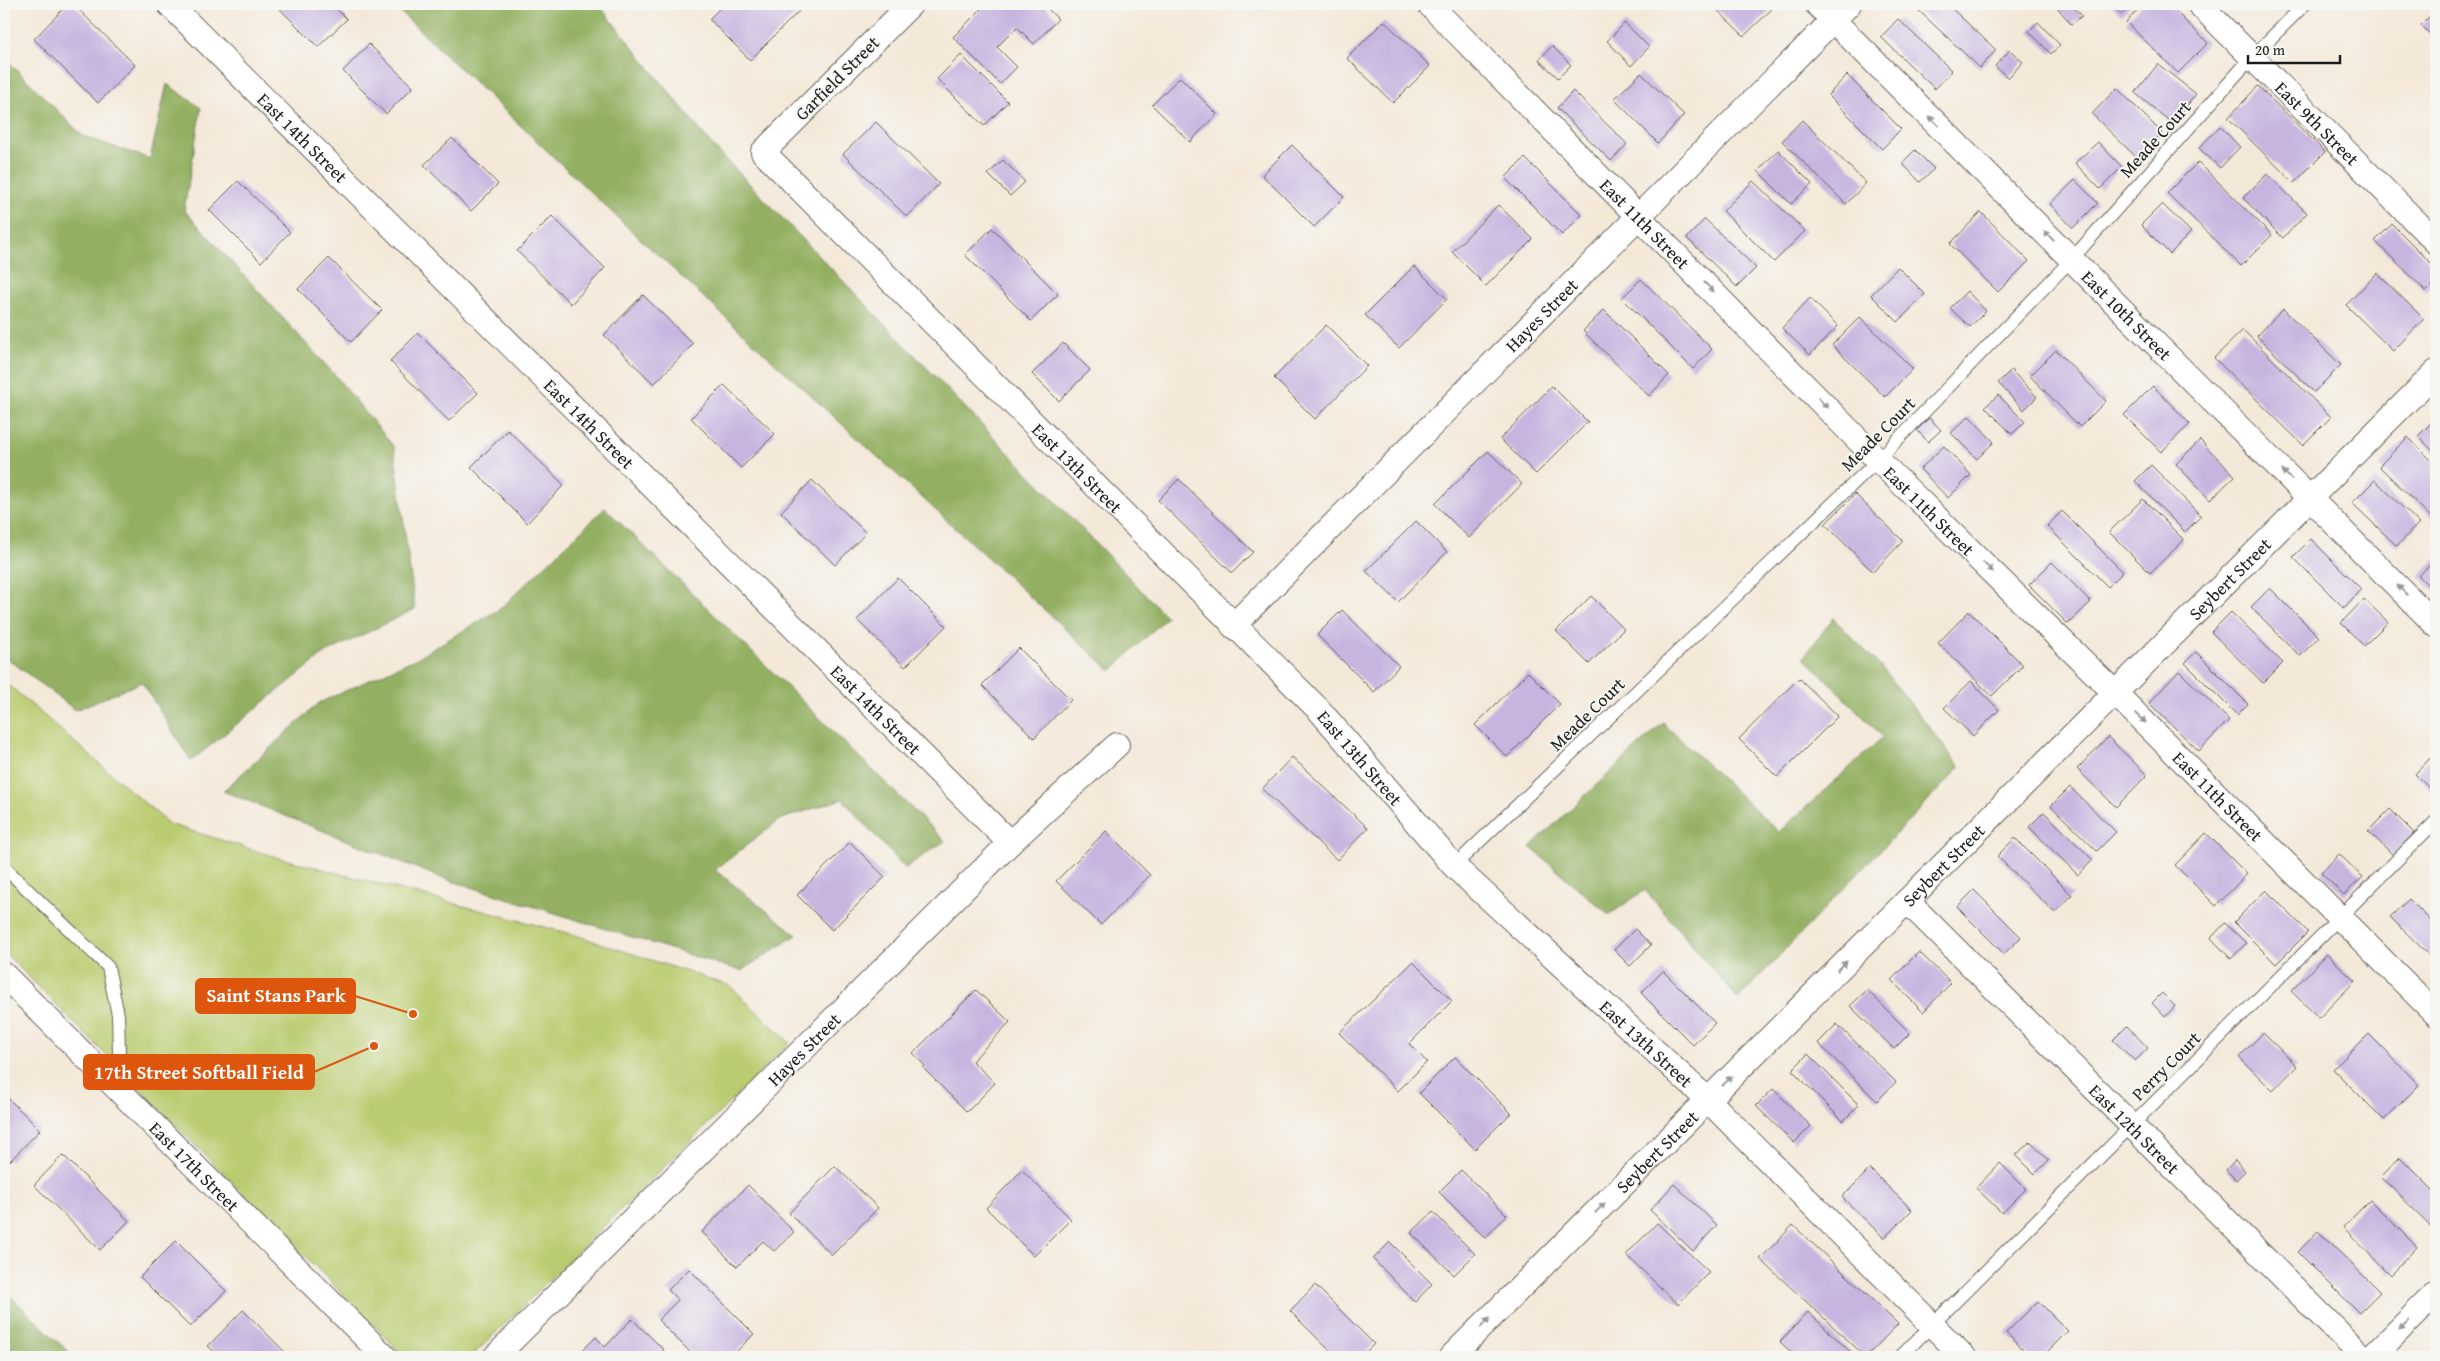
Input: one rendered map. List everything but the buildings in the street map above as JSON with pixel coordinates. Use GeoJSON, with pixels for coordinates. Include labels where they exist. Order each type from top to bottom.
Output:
{"type":"FeatureCollection","features":[{"type":"Feature","properties":{"kind":"street","name":"East 14th Street"},"geometry":{"type":"LineString","coordinates":[[169,4],[1010,843]]}},
{"type":"Feature","properties":{"kind":"street","name":"Garfield Street"},"geometry":{"type":"LineString","coordinates":[[763,152],[911,4]]}},
{"type":"Feature","properties":{"kind":"street","name":"East 11th Street"},"geometry":{"type":"LineString","coordinates":[[1429,4],[1639,214],[1878,460],[2115,693],[2436,1014]]}},
{"type":"Feature","properties":{"kind":"street","name":"East 9th Street"},"geometry":{"type":"LineString","coordinates":[[2199,4],[2436,242]]}},
{"type":"Feature","properties":{"kind":"street","name":"Hayes Street"},"geometry":{"type":"LineString","coordinates":[[1233,626],[1639,214],[1833,9]]}},
{"type":"Feature","properties":{"kind":"street","name":"East 10th Street"},"geometry":{"type":"LineString","coordinates":[[1833,9],[2072,259],[2436,625]]}},
{"type":"Feature","properties":{"kind":"street","name":"East 13th Street"},"geometry":{"type":"LineString","coordinates":[[763,152],[1233,626],[1320,711],[1454,866],[1708,1100],[1964,1357]]}},
{"type":"Feature","properties":{"kind":"street","name":"Seybert Street"},"geometry":{"type":"LineString","coordinates":[[1450,1357],[2436,372]]}},
{"type":"Feature","properties":{"kind":"street","name":"Hayes Street"},"geometry":{"type":"LineString","coordinates":[[496,1357],[1010,843],[1117,745]]}},
{"type":"Feature","properties":{"kind":"street","name":"East 12th Street"},"geometry":{"type":"LineString","coordinates":[[1907,901],[2362,1357]]}},
{"type":"Feature","properties":{"kind":"street","name":"East 17th Street"},"geometry":{"type":"LineString","coordinates":[[4,975],[385,1357]]}},
{"type":"Feature","properties":{"kind":"street"},"geometry":{"type":"LineString","coordinates":[[2372,1357],[2436,1294]]}},
{"type":"Feature","properties":{"kind":"lane","name":"Meade Court"},"geometry":{"type":"LineString","coordinates":[[1454,866],[1878,460],[2072,259],[2252,57],[2305,4]]}},
{"type":"Feature","properties":{"kind":"lane","name":"Perry Court"},"geometry":{"type":"LineString","coordinates":[[1900,1357],[2436,821]]}},
{"type":"Feature","properties":{"kind":"lane"},"geometry":{"type":"LineString","coordinates":[[4,868],[108,967],[118,1015],[120,1092]]}},
{"type":"Feature","properties":{"kind":"green space"},"geometry":{"type":"Polygon","coordinates":[[[392,4],[598,4],[713,146],[1167,617],[1111,671],[638,237],[392,4]]]}},
{"type":"Feature","properties":{"kind":"green space"},"geometry":{"type":"Polygon","coordinates":[[[4,57],[83,136],[150,159],[167,84],[201,108],[184,210],[334,374],[394,447],[415,609],[324,654],[191,761],[142,682],[75,710],[4,656],[4,57]]]}},
{"type":"Feature","properties":{"kind":"green space"},"geometry":{"type":"Polygon","coordinates":[[[605,508],[945,841],[905,868],[842,799],[779,820],[715,870],[797,935],[741,971],[439,877],[223,791],[319,703],[417,658],[500,609],[605,508]]]}},
{"type":"Feature","properties":{"kind":"green space"},"geometry":{"type":"Polygon","coordinates":[[[1833,618],[1885,671],[1960,767],[1738,999],[1645,890],[1609,915],[1530,847],[1663,723],[1779,832],[1883,737],[1804,657],[1833,618]]]}},
{"type":"Feature","properties":{"kind":"green space"},"geometry":{"type":"Polygon","coordinates":[[[4,681],[169,824],[276,857],[575,935],[730,986],[790,1043],[471,1357],[405,1357],[4,952],[4,681]]]}},
{"type":"Feature","properties":{"kind":"green space"},"geometry":{"type":"Polygon","coordinates":[[[4,1290],[74,1357],[4,1357],[4,1290]]]}},
{"type":"Feature","properties":{"kind":"place","name":"Saint Stans Park"},"geometry":{"type":"Point","coordinates":[413,1014]}},
{"type":"Feature","properties":{"kind":"place","name":"17th Street Softball Field"},"geometry":{"type":"Point","coordinates":[374,1046]}}]}
